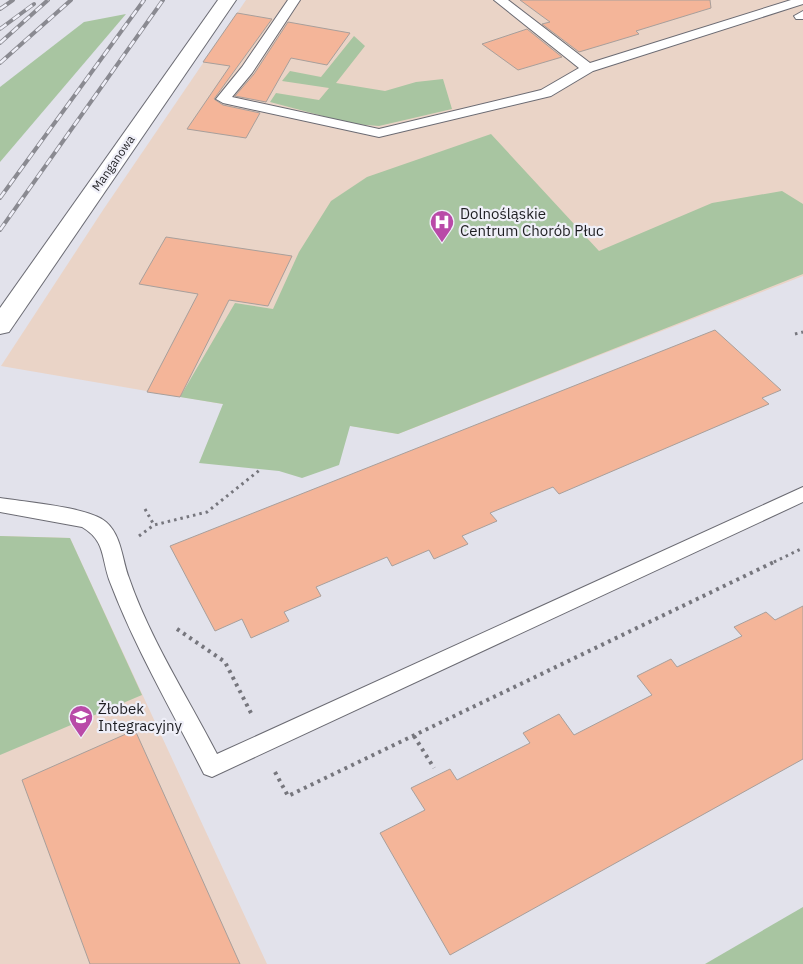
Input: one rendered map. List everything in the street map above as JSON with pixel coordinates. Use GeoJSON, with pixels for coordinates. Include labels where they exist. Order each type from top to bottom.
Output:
{"type":"FeatureCollection","features":[{"type":"Feature","properties":{"kind":"street","name":"Manganowa"},"geometry":{"type":"LineString","coordinates":[[0,326],[227,0]]}},
{"type":"Feature","properties":{"kind":"lane"},"geometry":{"type":"LineString","coordinates":[[294,0],[247,70],[223,99],[379,133],[546,93],[588,68],[803,0]]}},
{"type":"Feature","properties":{"kind":"lane"},"geometry":{"type":"LineString","coordinates":[[500,0],[588,68]]}},
{"type":"Feature","properties":{"kind":"lane"},"geometry":{"type":"LineString","coordinates":[[0,505],[86,520],[100,528],[112,548],[118,576],[133,615],[212,767],[803,494]]}},
{"type":"Feature","properties":{"kind":"path"},"geometry":{"type":"LineString","coordinates":[[795,334],[803,332]]}},
{"type":"Feature","properties":{"kind":"path"},"geometry":{"type":"LineString","coordinates":[[134,540],[154,525],[207,512],[261,469]]}},
{"type":"Feature","properties":{"kind":"path"},"geometry":{"type":"LineString","coordinates":[[145,509],[154,525]]}},
{"type":"Feature","properties":{"kind":"path"},"geometry":{"type":"LineString","coordinates":[[172,621],[177,629],[225,662],[288,796],[803,548]]}},
{"type":"Feature","properties":{"kind":"path"},"geometry":{"type":"LineString","coordinates":[[414,736],[434,768]]}},
{"type":"Feature","properties":{"kind":"shaded area","name":"Dolnośląskie Centrum Chorób Płuc"},"geometry":{"type":"Polygon","coordinates":[[[246,0],[803,0],[803,276],[398,434],[1,366],[103,210],[246,0]]]}},
{"type":"Feature","properties":{"kind":"shaded area","name":"Żłobek Integracyjny"},"geometry":{"type":"Polygon","coordinates":[[[0,536],[70,538],[267,964],[0,964],[0,536]]]}},
{"type":"Feature","properties":{"kind":"green space"},"geometry":{"type":"Polygon","coordinates":[[[126,14],[0,162],[0,87],[84,22],[126,14]]]}},
{"type":"Feature","properties":{"kind":"green space"},"geometry":{"type":"Polygon","coordinates":[[[354,36],[365,46],[336,83],[385,91],[416,82],[443,79],[452,109],[379,126],[353,124],[270,102],[276,93],[319,100],[329,88],[282,81],[290,71],[321,77],[354,36]]]}},
{"type":"Feature","properties":{"kind":"green space"},"geometry":{"type":"Polygon","coordinates":[[[491,134],[599,251],[712,203],[782,191],[803,204],[803,274],[398,434],[350,426],[339,465],[302,478],[279,471],[199,463],[223,404],[180,397],[235,303],[273,309],[299,252],[331,201],[367,177],[491,134]]]}},
{"type":"Feature","properties":{"kind":"green space"},"geometry":{"type":"Polygon","coordinates":[[[0,536],[70,538],[142,695],[0,755],[0,536]]]}},
{"type":"Feature","properties":{"kind":"green space"},"geometry":{"type":"Polygon","coordinates":[[[803,907],[803,964],[705,964],[803,907]]]}},
{"type":"Feature","properties":{"kind":"building"},"geometry":{"type":"Polygon","coordinates":[[[520,0],[710,0],[711,8],[636,31],[639,34],[579,52],[542,24],[550,22],[520,0]]]}},
{"type":"Feature","properties":{"kind":"building"},"geometry":{"type":"Polygon","coordinates":[[[237,13],[272,19],[214,99],[223,105],[260,113],[246,138],[187,129],[230,66],[203,62],[237,13]]]}},
{"type":"Feature","properties":{"kind":"building"},"geometry":{"type":"Polygon","coordinates":[[[288,22],[350,33],[327,65],[291,58],[266,102],[235,96],[254,74],[288,22]]]}},
{"type":"Feature","properties":{"kind":"building"},"geometry":{"type":"Polygon","coordinates":[[[527,29],[562,57],[518,70],[482,44],[527,29]]]}},
{"type":"Feature","properties":{"kind":"building"},"geometry":{"type":"Polygon","coordinates":[[[166,237],[292,256],[268,306],[229,300],[180,397],[147,392],[198,294],[139,284],[166,237]]]}},
{"type":"Feature","properties":{"kind":"building"},"geometry":{"type":"Polygon","coordinates":[[[715,330],[781,390],[762,398],[769,404],[559,494],[553,487],[490,513],[497,521],[462,536],[468,544],[434,559],[429,550],[392,566],[387,557],[316,587],[321,596],[284,612],[289,621],[251,638],[242,619],[215,631],[170,546],[715,330]]]}},
{"type":"Feature","properties":{"kind":"building"},"geometry":{"type":"Polygon","coordinates":[[[803,606],[803,759],[450,955],[380,833],[425,810],[411,788],[450,769],[457,780],[530,743],[523,733],[559,714],[574,735],[652,695],[637,676],[671,659],[677,667],[742,636],[734,627],[766,612],[775,620],[803,606]]]}},
{"type":"Feature","properties":{"kind":"building"},"geometry":{"type":"Polygon","coordinates":[[[135,730],[240,964],[90,964],[22,780],[135,730]]]}},
{"type":"Feature","properties":{"kind":"railway"},"geometry":{"type":"LineString","coordinates":[[0,9],[13,0]]}},
{"type":"Feature","properties":{"kind":"railway"},"geometry":{"type":"LineString","coordinates":[[0,43],[48,0]]}},
{"type":"Feature","properties":{"kind":"railway"},"geometry":{"type":"LineString","coordinates":[[0,63],[71,0]]}},
{"type":"Feature","properties":{"kind":"railway"},"geometry":{"type":"LineString","coordinates":[[0,198],[144,0]]}},
{"type":"Feature","properties":{"kind":"railway"},"geometry":{"type":"LineString","coordinates":[[0,230],[163,0]]}},
{"type":"Feature","properties":{"kind":"railway"},"geometry":{"type":"LineString","coordinates":[[0,29],[34,4]]}},
{"type":"Feature","properties":{"kind":"place","name":"Dolnośląskie Centrum Chorób Płuc"},"geometry":{"type":"Point","coordinates":[442,243]}},
{"type":"Feature","properties":{"kind":"place","name":"Żłobek Integracyjny"},"geometry":{"type":"Point","coordinates":[81,738]}}]}
